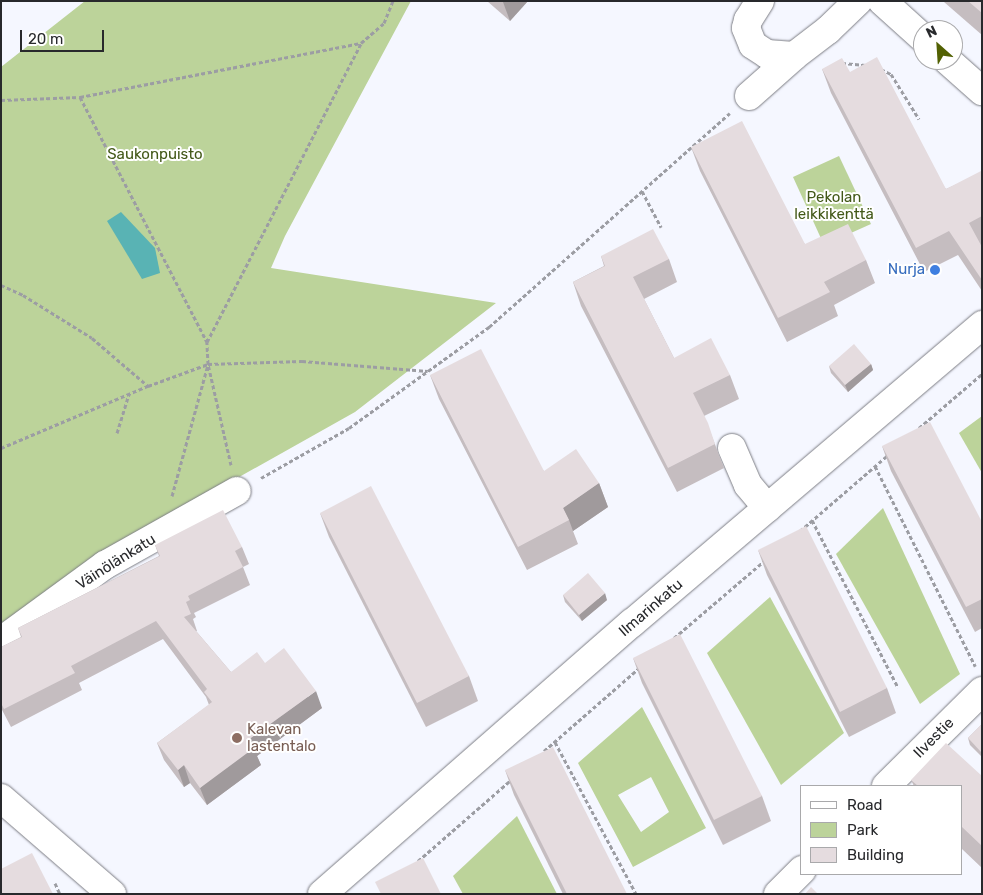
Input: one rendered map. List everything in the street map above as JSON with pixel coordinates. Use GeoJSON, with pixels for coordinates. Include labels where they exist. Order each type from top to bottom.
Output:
{"type":"FeatureCollection","features":[{"type":"Feature","properties":{"kind":"street"},"geometry":{"type":"LineString","coordinates":[[760,1],[746,28],[752,45],[767,54],[794,56]]}},
{"type":"Feature","properties":{"kind":"street"},"geometry":{"type":"LineString","coordinates":[[749,96],[794,56],[828,30],[858,1]]}},
{"type":"Feature","properties":{"kind":"street"},"geometry":{"type":"LineString","coordinates":[[882,1],[913,29]]}},
{"type":"Feature","properties":{"kind":"street"},"geometry":{"type":"LineString","coordinates":[[958,70],[982,91]]}},
{"type":"Feature","properties":{"kind":"street","name":"Ilmarinkatu"},"geometry":{"type":"LineString","coordinates":[[322,894],[766,508],[982,325]]}},
{"type":"Feature","properties":{"kind":"street"},"geometry":{"type":"LineString","coordinates":[[732,448],[748,485],[766,508]]}},
{"type":"Feature","properties":{"kind":"street","name":"Väinölänkatu"},"geometry":{"type":"LineString","coordinates":[[1,641],[106,566],[237,491]]}},
{"type":"Feature","properties":{"kind":"street","name":"Ilvestie"},"geometry":{"type":"LineString","coordinates":[[887,785],[980,682]]}},
{"type":"Feature","properties":{"kind":"street"},"geometry":{"type":"LineString","coordinates":[[1,798],[112,894]]}},
{"type":"Feature","properties":{"kind":"street"},"geometry":{"type":"LineString","coordinates":[[778,894],[800,872]]}},
{"type":"Feature","properties":{"kind":"path"},"geometry":{"type":"LineString","coordinates":[[207,342],[361,43],[384,23],[393,1]]}},
{"type":"Feature","properties":{"kind":"path"},"geometry":{"type":"LineString","coordinates":[[1,100],[80,97],[361,43]]}},
{"type":"Feature","properties":{"kind":"path"},"geometry":{"type":"LineString","coordinates":[[840,63],[867,65]]}},
{"type":"Feature","properties":{"kind":"path"},"geometry":{"type":"LineString","coordinates":[[876,66],[891,74],[919,119]]}},
{"type":"Feature","properties":{"kind":"path"},"geometry":{"type":"LineString","coordinates":[[80,97],[207,342],[208,364],[237,491],[349,428],[489,327],[749,96]]}},
{"type":"Feature","properties":{"kind":"path"},"geometry":{"type":"LineString","coordinates":[[642,191],[661,227]]}},
{"type":"Feature","properties":{"kind":"path"},"geometry":{"type":"LineString","coordinates":[[1,285],[23,294],[92,338],[148,386]]}},
{"type":"Feature","properties":{"kind":"path"},"geometry":{"type":"LineString","coordinates":[[1,448],[148,386],[208,364],[302,361],[429,371]]}},
{"type":"Feature","properties":{"kind":"path"},"geometry":{"type":"LineString","coordinates":[[162,533],[208,364]]}},
{"type":"Feature","properties":{"kind":"path"},"geometry":{"type":"LineString","coordinates":[[916,431],[982,374]]}},
{"type":"Feature","properties":{"kind":"path"},"geometry":{"type":"LineString","coordinates":[[117,434],[129,394]]}},
{"type":"Feature","properties":{"kind":"path"},"geometry":{"type":"LineString","coordinates":[[797,533],[895,449]]}},
{"type":"Feature","properties":{"kind":"path"},"geometry":{"type":"LineString","coordinates":[[875,466],[980,682]]}},
{"type":"Feature","properties":{"kind":"path"},"geometry":{"type":"LineString","coordinates":[[812,520],[898,687]]}},
{"type":"Feature","properties":{"kind":"path"},"geometry":{"type":"LineString","coordinates":[[671,640],[767,558]]}},
{"type":"Feature","properties":{"kind":"path"},"geometry":{"type":"LineString","coordinates":[[540,755],[645,664]]}},
{"type":"Feature","properties":{"kind":"path"},"geometry":{"type":"LineString","coordinates":[[555,742],[636,894]]}},
{"type":"Feature","properties":{"kind":"path"},"geometry":{"type":"LineString","coordinates":[[413,865],[512,780]]}},
{"type":"Feature","properties":{"kind":"green space","name":"Saukonpuisto"},"geometry":{"type":"Polygon","coordinates":[[[85,1],[411,1],[285,236],[271,268],[496,303],[355,412],[102,554],[1,628],[1,67],[85,1]]]}},
{"type":"Feature","properties":{"kind":"green space","name":"Pekolan leikkikenttä"},"geometry":{"type":"Polygon","coordinates":[[[839,156],[871,224],[824,245],[793,177],[839,156]]]}},
{"type":"Feature","properties":{"kind":"green space"},"geometry":{"type":"Polygon","coordinates":[[[982,416],[982,473],[959,433],[982,416]]]}},
{"type":"Feature","properties":{"kind":"green space"},"geometry":{"type":"Polygon","coordinates":[[[883,508],[960,674],[920,704],[836,554],[883,508]]]}},
{"type":"Feature","properties":{"kind":"green space"},"geometry":{"type":"Polygon","coordinates":[[[770,597],[844,733],[781,785],[707,653],[770,597]]]}},
{"type":"Feature","properties":{"kind":"green space"},"geometry":{"type":"Polygon","coordinates":[[[642,707],[706,828],[633,867],[578,763],[642,707]],[[651,777],[618,795],[641,832],[669,812],[651,777]]]}},
{"type":"Feature","properties":{"kind":"green space"},"geometry":{"type":"Polygon","coordinates":[[[517,816],[557,894],[463,894],[453,876],[517,816]]]}},
{"type":"Feature","properties":{"kind":"water"},"geometry":{"type":"Polygon","coordinates":[[[121,212],[155,248],[160,273],[142,279],[107,221],[121,212]]]}},
{"type":"Feature","properties":{"kind":"building"},"geometry":{"type":"Polygon","coordinates":[[[968,1],[982,1],[982,13],[968,1]]]}},
{"type":"Feature","properties":{"kind":"building"},"geometry":{"type":"Polygon","coordinates":[[[877,57],[946,189],[981,171],[982,173],[982,216],[969,223],[982,247],[982,280],[949,231],[916,248],[822,69],[842,58],[850,72],[877,57]]]}},
{"type":"Feature","properties":{"kind":"building"},"geometry":{"type":"Polygon","coordinates":[[[742,121],[805,244],[848,224],[866,260],[824,282],[830,292],[778,318],[691,147],[742,121]]]}},
{"type":"Feature","properties":{"kind":"building"},"geometry":{"type":"Polygon","coordinates":[[[653,229],[669,259],[633,277],[674,358],[711,338],[730,375],[693,393],[708,423],[715,444],[668,468],[573,282],[605,266],[601,256],[653,229]]]}},
{"type":"Feature","properties":{"kind":"building"},"geometry":{"type":"Polygon","coordinates":[[[854,344],[871,364],[845,385],[829,366],[854,344]]]}},
{"type":"Feature","properties":{"kind":"building"},"geometry":{"type":"Polygon","coordinates":[[[481,349],[544,471],[576,449],[599,483],[563,508],[569,520],[518,547],[430,375],[481,349]]]}},
{"type":"Feature","properties":{"kind":"building"},"geometry":{"type":"Polygon","coordinates":[[[930,422],[982,522],[982,599],[966,607],[882,446],[930,422]]]}},
{"type":"Feature","properties":{"kind":"building"},"geometry":{"type":"Polygon","coordinates":[[[371,486],[469,676],[417,703],[320,513],[371,486]]]}},
{"type":"Feature","properties":{"kind":"building"},"geometry":{"type":"Polygon","coordinates":[[[223,510],[242,547],[235,551],[243,567],[188,596],[190,600],[186,602],[191,614],[184,617],[231,672],[257,652],[265,663],[284,648],[316,691],[248,740],[254,748],[200,788],[184,765],[178,770],[157,743],[212,702],[204,692],[207,689],[156,621],[71,666],[75,673],[4,709],[1,703],[1,647],[22,637],[18,628],[160,556],[155,545],[223,510]]]}},
{"type":"Feature","properties":{"kind":"building"},"geometry":{"type":"Polygon","coordinates":[[[806,526],[887,688],[840,712],[758,550],[806,526]]]}},
{"type":"Feature","properties":{"kind":"building"},"geometry":{"type":"Polygon","coordinates":[[[588,573],[605,593],[579,615],[563,595],[588,573]]]}},
{"type":"Feature","properties":{"kind":"building"},"geometry":{"type":"Polygon","coordinates":[[[680,634],[762,796],[714,820],[633,658],[680,634]]]}},
{"type":"Feature","properties":{"kind":"building"},"geometry":{"type":"Polygon","coordinates":[[[982,724],[982,753],[968,738],[982,724]]]}},
{"type":"Feature","properties":{"kind":"building"},"geometry":{"type":"Polygon","coordinates":[[[946,743],[982,776],[982,846],[963,828],[963,785],[917,785],[911,780],[946,743]]]}},
{"type":"Feature","properties":{"kind":"building"},"geometry":{"type":"Polygon","coordinates":[[[553,747],[627,894],[567,894],[505,770],[553,747]]]}},
{"type":"Feature","properties":{"kind":"building"},"geometry":{"type":"Polygon","coordinates":[[[32,853],[53,894],[1,894],[1,869],[32,853]]]}},
{"type":"Feature","properties":{"kind":"building"},"geometry":{"type":"Polygon","coordinates":[[[423,858],[441,894],[381,894],[375,882],[423,858]]]}},
{"type":"Feature","properties":{"kind":"building"},"geometry":{"type":"Polygon","coordinates":[[[811,887],[818,894],[805,894],[811,887]]]}},
{"type":"Feature","properties":{"kind":"place","name":"Nurja"},"geometry":{"type":"Point","coordinates":[935,270]}},
{"type":"Feature","properties":{"kind":"place","name":"Kalevan lastentalo"},"geometry":{"type":"Point","coordinates":[237,738]}}]}
